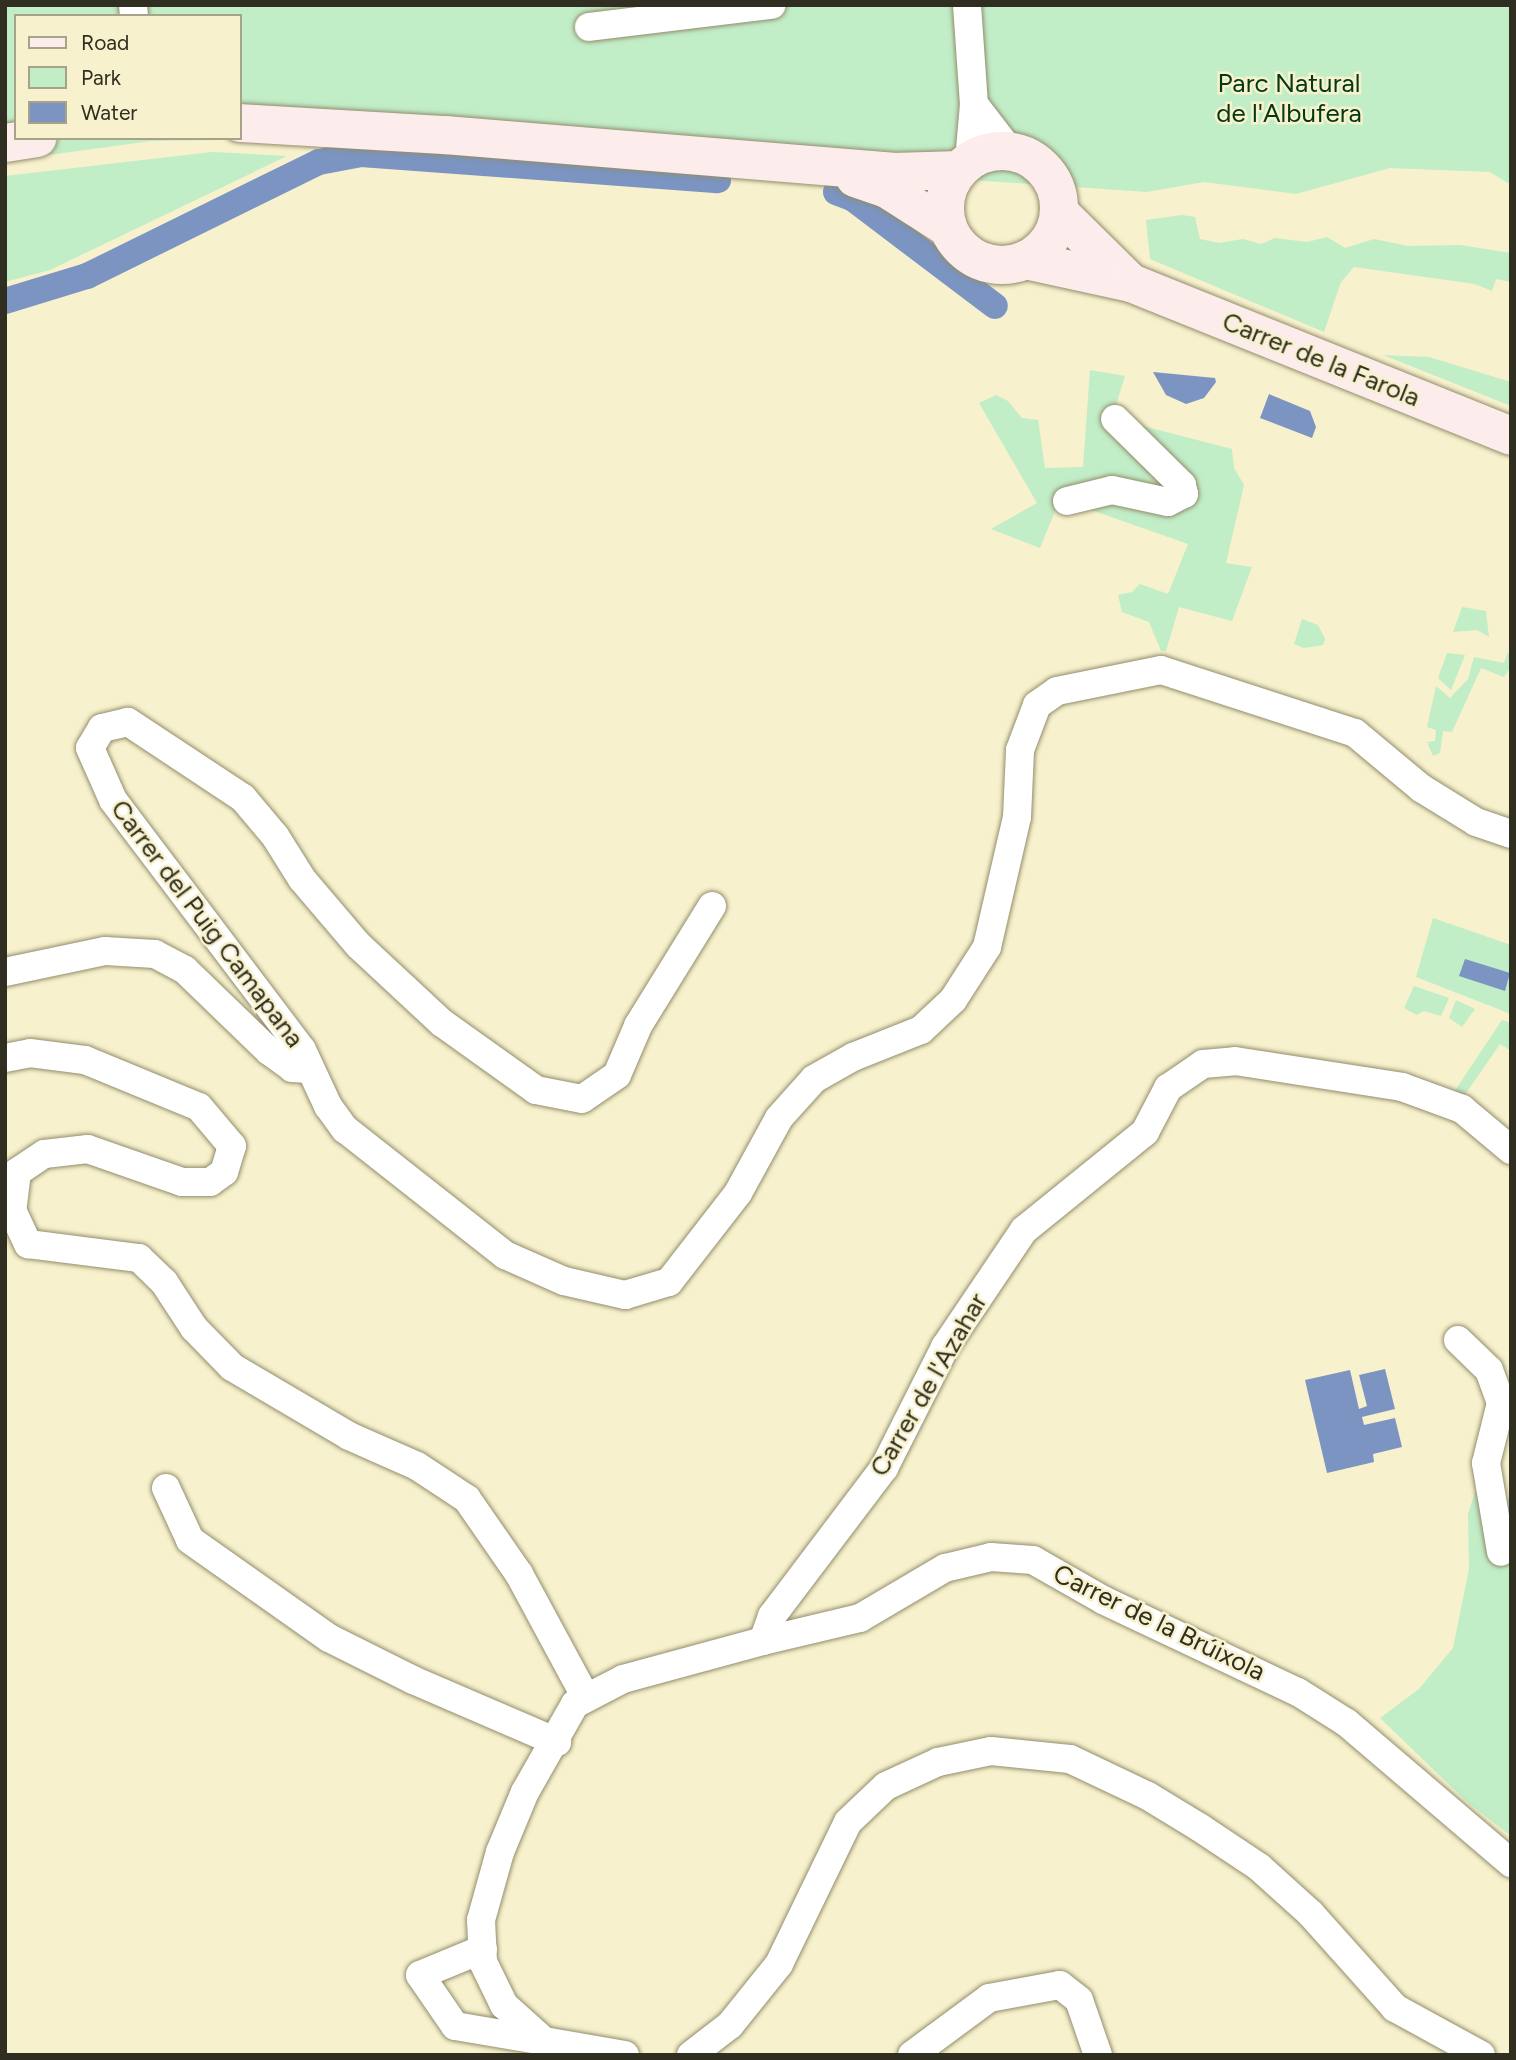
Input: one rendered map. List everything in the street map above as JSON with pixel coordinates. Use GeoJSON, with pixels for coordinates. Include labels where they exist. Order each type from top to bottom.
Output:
{"type":"FeatureCollection","features":[{"type":"Feature","properties":{"kind":"street"},"geometry":{"type":"LineString","coordinates":[[589,27],[772,5]]}},
{"type":"Feature","properties":{"kind":"street"},"geometry":{"type":"LineString","coordinates":[[948,228],[946,196],[964,165],[974,104],[967,5]]}},
{"type":"Feature","properties":{"kind":"street"},"geometry":{"type":"LineString","coordinates":[[974,104],[1010,151],[1041,166],[1058,195],[1059,212],[1049,241],[1025,260]]}},
{"type":"Feature","properties":{"kind":"street"},"geometry":{"type":"LineString","coordinates":[[242,123],[444,135],[892,172],[964,165],[989,152],[1010,151]]}},
{"type":"Feature","properties":{"kind":"street"},"geometry":{"type":"LineString","coordinates":[[5,143],[25,140]]}},
{"type":"Feature","properties":{"kind":"street"},"geometry":{"type":"LineString","coordinates":[[820,166],[887,190],[948,228],[972,257],[990,264],[1025,260],[1131,283]]}},
{"type":"Feature","properties":{"kind":"street"},"geometry":{"type":"LineString","coordinates":[[1059,212],[1131,283]]}},
{"type":"Feature","properties":{"kind":"street","name":"Carrer de la Farola"},"geometry":{"type":"LineString","coordinates":[[1131,283],[1511,436]]}},
{"type":"Feature","properties":{"kind":"street"},"geometry":{"type":"LineString","coordinates":[[1067,501],[1112,491],[1168,502],[1184,494],[1182,485],[1115,418]]}},
{"type":"Feature","properties":{"kind":"street"},"geometry":{"type":"LineString","coordinates":[[5,972],[105,951],[155,954],[185,970],[276,1057],[292,1068],[308,1069],[345,1129],[505,1255],[564,1281],[625,1295],[669,1282],[738,1193],[779,1118],[814,1079],[853,1057],[921,1030],[953,1000],[987,947],[1017,817],[1020,750],[1037,705],[1057,691],[1161,670],[1355,733],[1421,788],[1476,822],[1511,834]]}},
{"type":"Feature","properties":{"kind":"street","name":"Carrer del Puig Camapana"},"geometry":{"type":"LineString","coordinates":[[308,1069],[303,1050],[113,800],[90,748],[102,727],[128,722],[243,798],[275,836],[302,879],[359,947],[442,1023],[536,1090],[582,1099],[617,1075],[638,1026],[712,906]]}},
{"type":"Feature","properties":{"kind":"street"},"geometry":{"type":"LineString","coordinates":[[5,1058],[30,1053],[85,1060],[199,1107],[232,1146],[224,1172],[210,1182],[181,1182],[88,1149],[44,1154],[17,1172],[12,1210],[28,1244],[139,1258],[164,1282],[194,1328],[232,1367],[349,1436],[417,1466],[467,1499],[519,1574],[581,1701]]}},
{"type":"Feature","properties":{"kind":"street","name":"Carrer de l'Azahar"},"geometry":{"type":"LineString","coordinates":[[763,1641],[772,1616],[884,1468],[945,1348],[1024,1230],[1145,1132],[1168,1088],[1194,1067],[1235,1061],[1402,1087],[1462,1110],[1511,1150]]}},
{"type":"Feature","properties":{"kind":"street"},"geometry":{"type":"LineString","coordinates":[[1458,1340],[1489,1370],[1501,1404],[1486,1462],[1501,1552]]}},
{"type":"Feature","properties":{"kind":"street"},"geometry":{"type":"LineString","coordinates":[[166,1488],[190,1540],[329,1638],[413,1681],[557,1742]]}},
{"type":"Feature","properties":{"kind":"street","name":"Carrer de la Brúixola"},"geometry":{"type":"LineString","coordinates":[[763,1641],[860,1618],[945,1568],[991,1557],[1033,1560],[1103,1600],[1298,1692],[1347,1723],[1508,1867]]}},
{"type":"Feature","properties":{"kind":"street"},"geometry":{"type":"LineString","coordinates":[[544,2041],[504,2004],[484,1962],[483,1949],[481,1920],[500,1852],[525,1792],[581,1701],[635,1675],[763,1641]]}},
{"type":"Feature","properties":{"kind":"street"},"geometry":{"type":"LineString","coordinates":[[691,2055],[730,2025],[779,1964],[848,1822],[886,1786],[938,1762],[991,1751],[1070,1759],[1189,1820],[1259,1867],[1311,1914],[1395,2008],[1482,2055]]}},
{"type":"Feature","properties":{"kind":"street"},"geometry":{"type":"LineString","coordinates":[[483,1949],[419,1975],[455,2026],[625,2055]]}},
{"type":"Feature","properties":{"kind":"street"},"geometry":{"type":"LineString","coordinates":[[912,2055],[989,1998],[1060,1986],[1079,2000],[1098,2055]]}},
{"type":"Feature","properties":{"kind":"green space","name":"Parc Natural de l'Albufera"},"geometry":{"type":"Polygon","coordinates":[[[5,5],[1511,5],[1511,185],[1490,172],[1390,168],[1296,194],[1204,182],[1147,192],[350,138],[242,140],[242,14],[14,14],[14,140],[217,140],[151,141],[5,161],[5,5]]]}},
{"type":"Feature","properties":{"kind":"green space"},"geometry":{"type":"Polygon","coordinates":[[[212,152],[287,156],[50,270],[5,282],[5,176],[212,152]]]}},
{"type":"Feature","properties":{"kind":"green space"},"geometry":{"type":"Polygon","coordinates":[[[1182,215],[1195,217],[1200,239],[1219,243],[1243,239],[1261,244],[1275,238],[1307,242],[1327,237],[1345,248],[1374,239],[1408,246],[1460,245],[1511,253],[1511,282],[1496,279],[1492,291],[1475,284],[1354,267],[1341,282],[1324,332],[1150,259],[1146,220],[1182,215]]]}},
{"type":"Feature","properties":{"kind":"green space"},"geometry":{"type":"Polygon","coordinates":[[[1383,355],[1429,357],[1511,382],[1511,406],[1383,355]]]}},
{"type":"Feature","properties":{"kind":"green space"},"geometry":{"type":"Polygon","coordinates":[[[1090,370],[1125,376],[1112,418],[1232,449],[1234,468],[1244,485],[1226,563],[1252,567],[1232,621],[1179,607],[1166,651],[1161,651],[1149,622],[1122,612],[1118,595],[1132,592],[1140,584],[1168,594],[1188,544],[1060,499],[1040,548],[991,529],[1037,503],[979,403],[996,395],[1008,401],[1022,418],[1038,420],[1045,468],[1083,467],[1090,370]]]}},
{"type":"Feature","properties":{"kind":"green space"},"geometry":{"type":"Polygon","coordinates":[[[1462,607],[1486,611],[1489,637],[1477,630],[1453,632],[1462,607]]]}},
{"type":"Feature","properties":{"kind":"green space"},"geometry":{"type":"Polygon","coordinates":[[[1302,619],[1318,625],[1325,639],[1323,645],[1304,648],[1294,644],[1302,619]]]}},
{"type":"Feature","properties":{"kind":"green space"},"geometry":{"type":"Polygon","coordinates":[[[1508,651],[1511,667],[1504,677],[1481,668],[1452,732],[1443,731],[1440,753],[1433,756],[1427,742],[1435,741],[1436,730],[1427,727],[1436,686],[1450,698],[1468,679],[1474,657],[1504,663],[1508,651]]]}},
{"type":"Feature","properties":{"kind":"green space"},"geometry":{"type":"Polygon","coordinates":[[[1447,653],[1465,655],[1451,690],[1438,678],[1447,653]]]}},
{"type":"Feature","properties":{"kind":"green space"},"geometry":{"type":"Polygon","coordinates":[[[1433,918],[1511,945],[1511,1014],[1416,977],[1433,918]]]}},
{"type":"Feature","properties":{"kind":"green space"},"geometry":{"type":"Polygon","coordinates":[[[1414,986],[1449,998],[1441,1016],[1424,1011],[1417,1015],[1404,1008],[1414,986]]]}},
{"type":"Feature","properties":{"kind":"green space"},"geometry":{"type":"Polygon","coordinates":[[[1456,1000],[1475,1009],[1462,1027],[1449,1018],[1456,1000]]]}},
{"type":"Feature","properties":{"kind":"green space"},"geometry":{"type":"Polygon","coordinates":[[[1502,1020],[1511,1023],[1511,1051],[1500,1044],[1464,1096],[1454,1092],[1502,1020]]]}},
{"type":"Feature","properties":{"kind":"green space"},"geometry":{"type":"Polygon","coordinates":[[[1475,1492],[1511,1499],[1511,1836],[1466,1801],[1380,1718],[1419,1689],[1453,1648],[1469,1569],[1468,1514],[1475,1492]]]}},
{"type":"Feature","properties":{"kind":"water"},"geometry":{"type":"Polygon","coordinates":[[[1153,372],[1215,378],[1216,382],[1204,398],[1186,404],[1166,395],[1153,372]]]}},
{"type":"Feature","properties":{"kind":"water"},"geometry":{"type":"Polygon","coordinates":[[[1269,394],[1310,411],[1316,427],[1312,438],[1260,418],[1269,394]]]}},
{"type":"Feature","properties":{"kind":"water"},"geometry":{"type":"Polygon","coordinates":[[[1465,959],[1510,973],[1505,991],[1459,976],[1465,959]]]}},
{"type":"Feature","properties":{"kind":"water"},"geometry":{"type":"Polygon","coordinates":[[[1385,1369],[1395,1409],[1362,1417],[1364,1425],[1395,1418],[1402,1447],[1373,1454],[1374,1462],[1327,1473],[1305,1380],[1350,1370],[1359,1409],[1367,1406],[1359,1375],[1385,1369]]]}},
{"type":"Feature","properties":{"kind":"waterway"},"geometry":{"type":"LineString","coordinates":[[5,301],[87,276],[319,162],[361,154],[718,180]]}},
{"type":"Feature","properties":{"kind":"waterway"},"geometry":{"type":"LineString","coordinates":[[836,192],[852,198],[995,306]]}}]}
